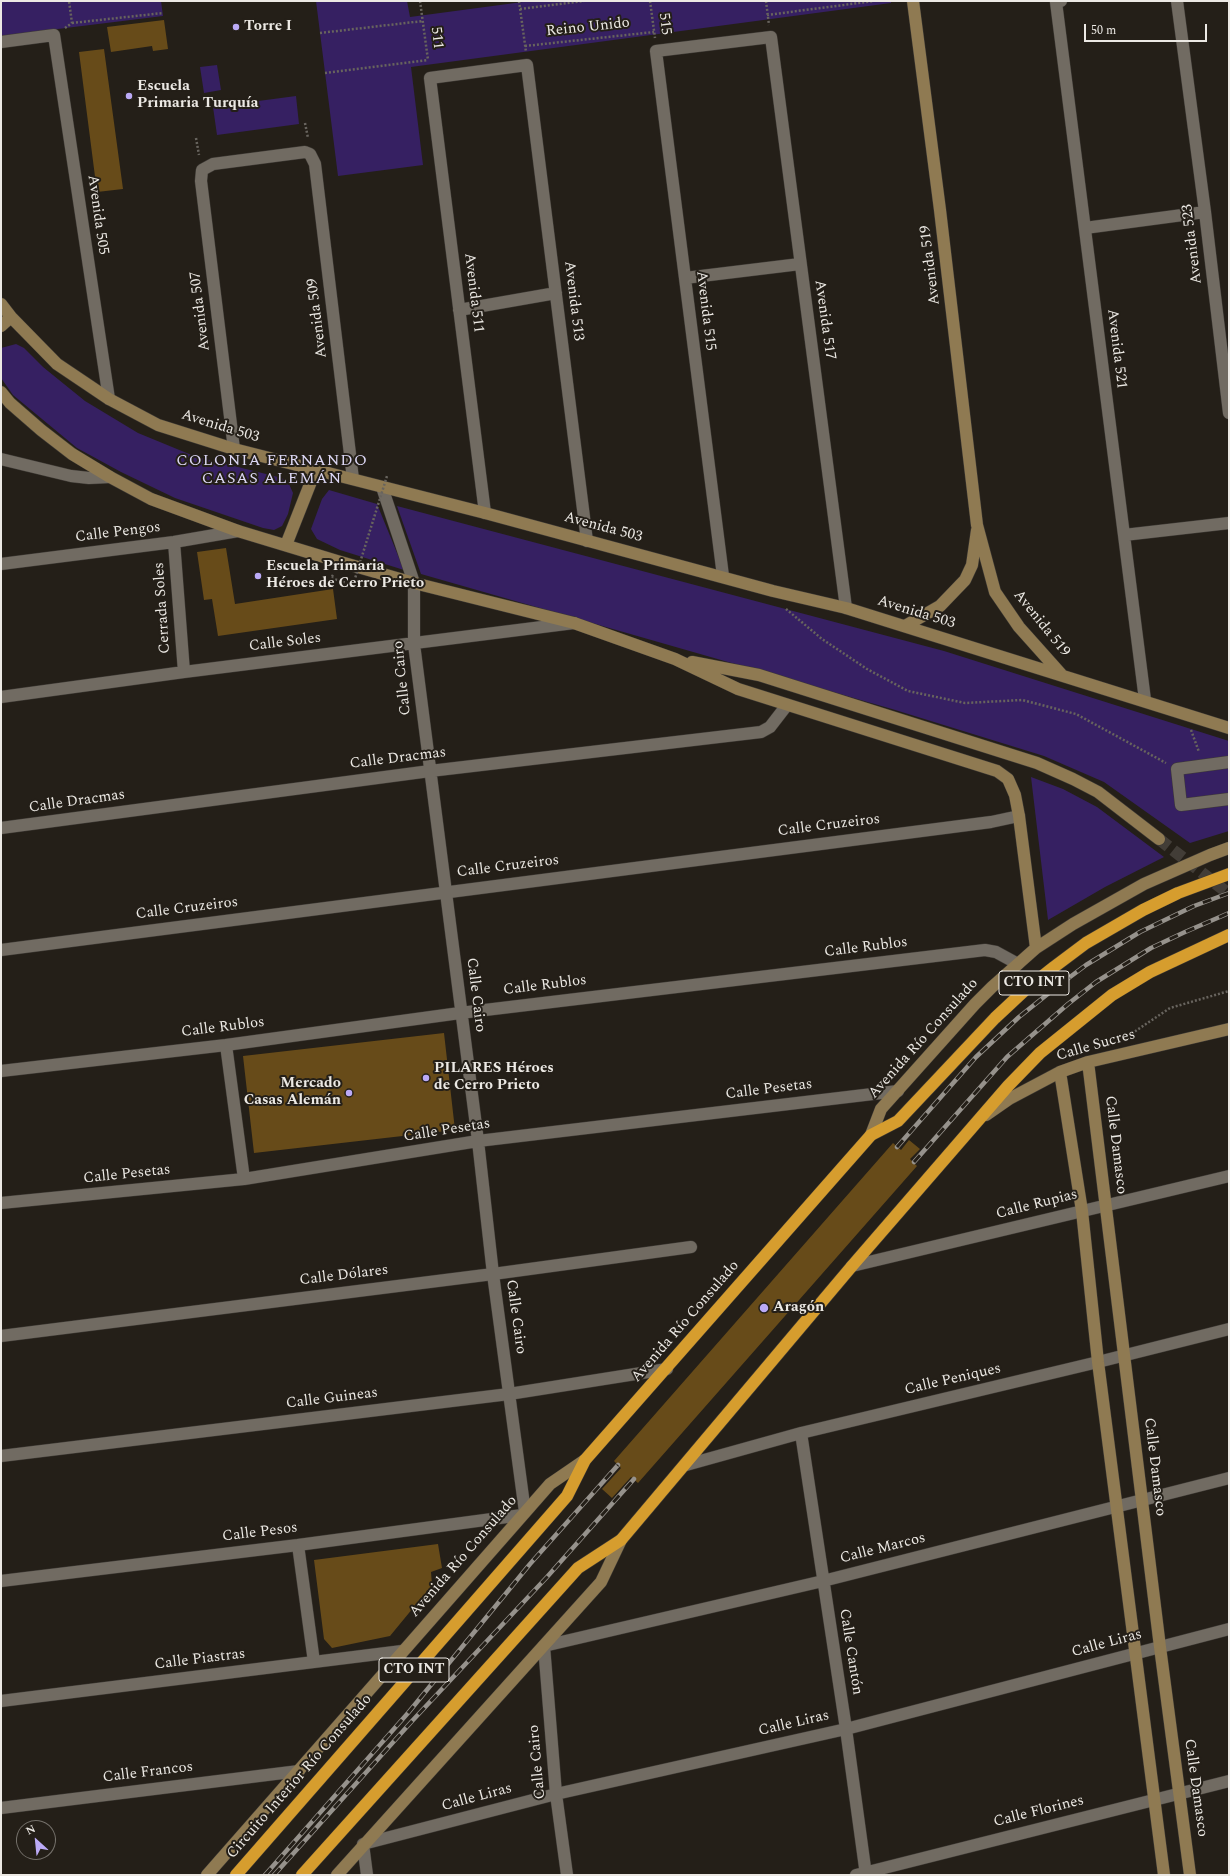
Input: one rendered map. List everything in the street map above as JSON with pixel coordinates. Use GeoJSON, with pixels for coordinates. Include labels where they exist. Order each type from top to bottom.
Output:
{"type":"FeatureCollection","features":[{"type":"Feature","properties":{"kind":"highway","name":"CTO INT"},"geometry":{"type":"LineString","coordinates":[[871,1135],[898,1121],[995,1018],[1025,990],[1054,967],[1086,944],[1143,910],[1178,893],[1229,874]]}},
{"type":"Feature","properties":{"kind":"highway","name":"CTO INT"},"geometry":{"type":"LineString","coordinates":[[302,1875],[578,1568],[621,1540],[686,1465],[852,1266],[1008,1086],[1040,1053],[1112,995],[1150,972],[1229,935]]}},
{"type":"Feature","properties":{"kind":"highway","name":"Avenida Río Consulado"},"geometry":{"type":"LineString","coordinates":[[585,1460],[667,1369],[871,1135]]}},
{"type":"Feature","properties":{"kind":"highway","name":"Circuito Interior Río Consulado"},"geometry":{"type":"LineString","coordinates":[[236,1875],[567,1496],[585,1460]]}},
{"type":"Feature","properties":{"kind":"street","name":"Avenida 519"},"geometry":{"type":"LineString","coordinates":[[913,1],[978,525],[995,592],[1019,626],[1060,674]]}},
{"type":"Feature","properties":{"kind":"street","name":"Avenida 521"},"geometry":{"type":"LineString","coordinates":[[1058,1],[1084,228],[1145,700]]}},
{"type":"Feature","properties":{"kind":"street","name":"Avenida 523"},"geometry":{"type":"LineString","coordinates":[[1177,1],[1205,212],[1229,413]]}},
{"type":"Feature","properties":{"kind":"street"},"geometry":{"type":"LineString","coordinates":[[1,42],[54,35]]}},
{"type":"Feature","properties":{"kind":"street","name":"Avenida 505"},"geometry":{"type":"LineString","coordinates":[[54,35],[109,399]]}},
{"type":"Feature","properties":{"kind":"street"},"geometry":{"type":"LineString","coordinates":[[656,50],[770,37]]}},
{"type":"Feature","properties":{"kind":"street","name":"Avenida 517"},"geometry":{"type":"LineString","coordinates":[[770,37],[846,608]]}},
{"type":"Feature","properties":{"kind":"street","name":"Avenida 515"},"geometry":{"type":"LineString","coordinates":[[656,50],[723,576]]}},
{"type":"Feature","properties":{"kind":"street"},"geometry":{"type":"LineString","coordinates":[[430,78],[527,65]]}},
{"type":"Feature","properties":{"kind":"street","name":"Avenida 513"},"geometry":{"type":"LineString","coordinates":[[527,65],[587,541]]}},
{"type":"Feature","properties":{"kind":"street","name":"Avenida 511"},"geometry":{"type":"LineString","coordinates":[[430,78],[485,513]]}},
{"type":"Feature","properties":{"kind":"street","name":"Avenida 507"},"geometry":{"type":"LineString","coordinates":[[234,449],[201,181],[202,170],[213,164],[299,152],[310,154]]}},
{"type":"Feature","properties":{"kind":"street","name":"Avenida 509"},"geometry":{"type":"LineString","coordinates":[[310,154],[315,164],[353,479]]}},
{"type":"Feature","properties":{"kind":"street"},"geometry":{"type":"LineString","coordinates":[[1084,228],[1205,212]]}},
{"type":"Feature","properties":{"kind":"street"},"geometry":{"type":"LineString","coordinates":[[685,278],[800,264]]}},
{"type":"Feature","properties":{"kind":"street"},"geometry":{"type":"LineString","coordinates":[[460,310],[556,293]]}},
{"type":"Feature","properties":{"kind":"street","name":"Avenida 503"},"geometry":{"type":"LineString","coordinates":[[1,304],[11,317],[57,364],[109,399],[158,425],[234,449],[353,479],[384,481],[485,513],[723,576],[773,591],[846,608],[1145,700],[1229,728]]}},
{"type":"Feature","properties":{"kind":"street"},"geometry":{"type":"LineString","coordinates":[[1,326],[11,317]]}},
{"type":"Feature","properties":{"kind":"street"},"geometry":{"type":"LineString","coordinates":[[1,392],[10,403],[72,454],[151,499],[238,531],[414,583],[574,623],[675,659],[738,689],[997,771],[1008,779],[1015,795],[1036,948]]}},
{"type":"Feature","properties":{"kind":"street"},"geometry":{"type":"LineString","coordinates":[[1,459],[71,476],[89,478],[110,477]]}},
{"type":"Feature","properties":{"kind":"street"},"geometry":{"type":"LineString","coordinates":[[286,545],[316,469]]}},
{"type":"Feature","properties":{"kind":"street","name":"Calle Cairo"},"geometry":{"type":"LineString","coordinates":[[384,481],[414,583],[414,644],[524,1514]]}},
{"type":"Feature","properties":{"kind":"street"},"geometry":{"type":"LineString","coordinates":[[1124,535],[1229,523]]}},
{"type":"Feature","properties":{"kind":"street","name":"Avenida 519"},"geometry":{"type":"LineString","coordinates":[[905,626],[940,606],[965,580],[972,565],[978,525]]}},
{"type":"Feature","properties":{"kind":"street","name":"Calle Pengos"},"geometry":{"type":"LineString","coordinates":[[1,564],[174,542],[238,531]]}},
{"type":"Feature","properties":{"kind":"street","name":"Cerrada Soles"},"geometry":{"type":"LineString","coordinates":[[174,542],[184,672]]}},
{"type":"Feature","properties":{"kind":"street","name":"Calle Soles"},"geometry":{"type":"LineString","coordinates":[[1,698],[184,672],[574,623]]}},
{"type":"Feature","properties":{"kind":"street"},"geometry":{"type":"LineString","coordinates":[[675,659],[759,675],[1037,763],[1074,779],[1098,792],[1160,838]]}},
{"type":"Feature","properties":{"kind":"street","name":"Calle Dracmas"},"geometry":{"type":"LineString","coordinates":[[1,828],[430,771],[761,732],[770,727],[787,704]]}},
{"type":"Feature","properties":{"kind":"street"},"geometry":{"type":"LineString","coordinates":[[1229,762],[1177,769],[1181,805],[1229,799]]}},
{"type":"Feature","properties":{"kind":"street","name":"Calle Cruzeiros"},"geometry":{"type":"LineString","coordinates":[[1,950],[991,822],[1019,816]]}},
{"type":"Feature","properties":{"kind":"street","name":"Avenida Río Consulado"},"geometry":{"type":"LineString","coordinates":[[871,1135],[881,1110],[975,1004],[1036,948],[1073,924],[1137,887],[1173,870],[1229,848]]}},
{"type":"Feature","properties":{"kind":"street","name":"Calle Rublos"},"geometry":{"type":"LineString","coordinates":[[1,1071],[226,1045],[460,1013],[990,949],[1018,964]]}},
{"type":"Feature","properties":{"kind":"street","name":"Calle Sucres"},"geometry":{"type":"LineString","coordinates":[[981,1118],[1009,1099],[1060,1072],[1088,1062],[1229,1029]]}},
{"type":"Feature","properties":{"kind":"street"},"geometry":{"type":"LineString","coordinates":[[226,1045],[244,1179]]}},
{"type":"Feature","properties":{"kind":"street","name":"Calle Damasco"},"geometry":{"type":"LineString","coordinates":[[1088,1062],[1160,1647],[1190,1875]]}},
{"type":"Feature","properties":{"kind":"street"},"geometry":{"type":"LineString","coordinates":[[1060,1072],[1082,1211],[1098,1362],[1137,1652],[1164,1875]]}},
{"type":"Feature","properties":{"kind":"street","name":"Calle Pesetas"},"geometry":{"type":"LineString","coordinates":[[1,1203],[244,1179],[478,1141],[898,1091]]}},
{"type":"Feature","properties":{"kind":"street","name":"Calle Rupias"},"geometry":{"type":"LineString","coordinates":[[852,1266],[1229,1176]]}},
{"type":"Feature","properties":{"kind":"street","name":"Calle Dólares"},"geometry":{"type":"LineString","coordinates":[[1,1336],[493,1274],[691,1247]]}},
{"type":"Feature","properties":{"kind":"street","name":"Calle Peniques"},"geometry":{"type":"LineString","coordinates":[[686,1465],[801,1433],[1229,1329]]}},
{"type":"Feature","properties":{"kind":"street","name":"Calle Guineas"},"geometry":{"type":"LineString","coordinates":[[1,1456],[509,1394],[667,1369]]}},
{"type":"Feature","properties":{"kind":"street","name":"Calle Cantón"},"geometry":{"type":"LineString","coordinates":[[801,1433],[846,1729],[862,1874]]}},
{"type":"Feature","properties":{"kind":"street","name":"Avenida Río Consulado"},"geometry":{"type":"LineString","coordinates":[[207,1875],[550,1484],[585,1460]]}},
{"type":"Feature","properties":{"kind":"street","name":"Calle Marcos"},"geometry":{"type":"LineString","coordinates":[[544,1646],[823,1581],[1229,1478]]}},
{"type":"Feature","properties":{"kind":"street","name":"Calle Pesos"},"geometry":{"type":"LineString","coordinates":[[1,1581],[298,1545],[524,1514]]}},
{"type":"Feature","properties":{"kind":"street","name":"CTO INT"},"geometry":{"type":"LineString","coordinates":[[337,1875],[363,1844],[602,1582],[621,1540]]}},
{"type":"Feature","properties":{"kind":"street"},"geometry":{"type":"LineString","coordinates":[[298,1545],[314,1662]]}},
{"type":"Feature","properties":{"kind":"street","name":"Calle Liras"},"geometry":{"type":"LineString","coordinates":[[363,1844],[556,1794],[846,1729],[1229,1629]]}},
{"type":"Feature","properties":{"kind":"street","name":"Calle Cairo"},"geometry":{"type":"LineString","coordinates":[[544,1646],[556,1794],[567,1875]]}},
{"type":"Feature","properties":{"kind":"street","name":"Calle Piastras"},"geometry":{"type":"LineString","coordinates":[[1,1702],[402,1651]]}},
{"type":"Feature","properties":{"kind":"street","name":"Calle Francos"},"geometry":{"type":"LineString","coordinates":[[1,1808],[299,1770]]}},
{"type":"Feature","properties":{"kind":"street","name":"Calle Florines"},"geometry":{"type":"LineString","coordinates":[[862,1874],[1229,1781]]}},
{"type":"Feature","properties":{"kind":"street"},"geometry":{"type":"LineString","coordinates":[[363,1844],[367,1875]]}},
{"type":"Feature","properties":{"kind":"path"},"geometry":{"type":"LineString","coordinates":[[69,1],[72,23]]}},
{"type":"Feature","properties":{"kind":"path","name":"511"},"geometry":{"type":"LineString","coordinates":[[420,1],[430,78]]}},
{"type":"Feature","properties":{"kind":"path"},"geometry":{"type":"LineString","coordinates":[[519,1],[527,65]]}},
{"type":"Feature","properties":{"kind":"path","name":"Reino Unido"},"geometry":{"type":"LineString","coordinates":[[520,10],[584,1]]}},
{"type":"Feature","properties":{"kind":"path","name":"515"},"geometry":{"type":"LineString","coordinates":[[650,1],[656,50]]}},
{"type":"Feature","properties":{"kind":"path"},"geometry":{"type":"LineString","coordinates":[[766,1],[770,37]]}},
{"type":"Feature","properties":{"kind":"path"},"geometry":{"type":"LineString","coordinates":[[767,15],[874,1]]}},
{"type":"Feature","properties":{"kind":"path"},"geometry":{"type":"LineString","coordinates":[[54,35],[72,23],[163,13]]}},
{"type":"Feature","properties":{"kind":"path"},"geometry":{"type":"LineString","coordinates":[[320,33],[423,21]]}},
{"type":"Feature","properties":{"kind":"path","name":"Reino Unido"},"geometry":{"type":"LineString","coordinates":[[525,46],[654,32]]}},
{"type":"Feature","properties":{"kind":"path"},"geometry":{"type":"LineString","coordinates":[[325,74],[428,60]]}},
{"type":"Feature","properties":{"kind":"path"},"geometry":{"type":"LineString","coordinates":[[331,578],[353,585],[384,481]]}},
{"type":"Feature","properties":{"kind":"path"},"geometry":{"type":"LineString","coordinates":[[773,591],[786,609],[822,639],[867,669],[908,691],[965,703],[1022,700],[1076,714],[1177,769]]}},
{"type":"Feature","properties":{"kind":"path"},"geometry":{"type":"LineString","coordinates":[[1186,714],[1203,765]]}},
{"type":"Feature","properties":{"kind":"path"},"geometry":{"type":"LineString","coordinates":[[1120,1042],[1170,1008],[1229,991]]}},
{"type":"Feature","properties":{"kind":"shaded area"},"geometry":{"type":"Polygon","coordinates":[[[1,1],[161,1],[163,16],[1,36],[1,1]]]}},
{"type":"Feature","properties":{"kind":"shaded area"},"geometry":{"type":"Polygon","coordinates":[[[316,1],[407,1],[410,17],[530,1],[891,1],[891,3],[411,67],[423,165],[338,176],[316,1]]]}},
{"type":"Feature","properties":{"kind":"shaded area"},"geometry":{"type":"Polygon","coordinates":[[[217,65],[221,90],[204,93],[200,67],[217,65]]]}},
{"type":"Feature","properties":{"kind":"shaded area"},"geometry":{"type":"Polygon","coordinates":[[[296,96],[299,124],[217,135],[213,107],[296,96]]]}},
{"type":"Feature","properties":{"kind":"shaded area"},"geometry":{"type":"Polygon","coordinates":[[[16,344],[24,348],[43,367],[85,401],[138,433],[194,456],[282,478],[289,484],[293,493],[288,514],[282,526],[274,530],[263,528],[175,498],[121,472],[77,448],[13,395],[1,378],[1,348],[16,344]]]}},
{"type":"Feature","properties":{"kind":"shaded area"},"geometry":{"type":"Polygon","coordinates":[[[329,490],[377,504],[404,570],[340,550],[317,539],[311,529],[322,499],[329,490]]]}},
{"type":"Feature","properties":{"kind":"shaded area"},"geometry":{"type":"Polygon","coordinates":[[[397,506],[944,651],[1229,741],[1229,831],[1190,843],[1104,782],[1044,756],[892,709],[421,574],[397,506]]]}},
{"type":"Feature","properties":{"kind":"shaded area"},"geometry":{"type":"Polygon","coordinates":[[[1031,777],[1063,789],[1097,807],[1164,857],[1105,887],[1048,920],[1031,777]]]}},
{"type":"Feature","properties":{"kind":"building"},"geometry":{"type":"Polygon","coordinates":[[[164,20],[168,49],[153,51],[152,46],[111,52],[107,27],[164,20]]]}},
{"type":"Feature","properties":{"kind":"building"},"geometry":{"type":"Polygon","coordinates":[[[104,49],[123,189],[97,192],[79,52],[104,49]]]}},
{"type":"Feature","properties":{"kind":"building"},"geometry":{"type":"Polygon","coordinates":[[[226,548],[235,604],[333,589],[337,619],[218,636],[212,599],[204,600],[197,552],[226,548]]]}},
{"type":"Feature","properties":{"kind":"building","name":"Mercado Casas Alemán"},"geometry":{"type":"Polygon","coordinates":[[[444,1033],[455,1130],[254,1153],[243,1056],[444,1033]]]}},
{"type":"Feature","properties":{"kind":"building"},"geometry":{"type":"Polygon","coordinates":[[[909,1140],[920,1149],[910,1159],[917,1166],[638,1483],[631,1477],[612,1498],[602,1489],[621,1468],[614,1461],[893,1143],[901,1150],[909,1140]]]}},
{"type":"Feature","properties":{"kind":"building"},"geometry":{"type":"Polygon","coordinates":[[[438,1544],[442,1568],[431,1572],[432,1585],[390,1636],[332,1648],[324,1639],[314,1560],[438,1544]]]}},
{"type":"Feature","properties":{"kind":"tunnel"},"geometry":{"type":"LineString","coordinates":[[1159,839],[1229,894]]}},
{"type":"Feature","properties":{"kind":"railway"},"geometry":{"type":"LineString","coordinates":[[897,1147],[976,1057],[1019,1017],[1054,989],[1086,965],[1140,932],[1194,906],[1229,893]]}},
{"type":"Feature","properties":{"kind":"railway"},"geometry":{"type":"LineString","coordinates":[[914,1162],[1007,1057],[1068,1004],[1096,982],[1151,948],[1229,913]]}},
{"type":"Feature","properties":{"kind":"railway"},"geometry":{"type":"LineString","coordinates":[[265,1875],[408,1713],[530,1564],[618,1465]]}},
{"type":"Feature","properties":{"kind":"railway"},"geometry":{"type":"LineString","coordinates":[[274,1875],[413,1720],[547,1577],[634,1479]]}},
{"type":"Feature","properties":{"kind":"place","name":"Torre I"},"geometry":{"type":"Point","coordinates":[236,27]}},
{"type":"Feature","properties":{"kind":"place","name":"Escuela Primaria Turquía"},"geometry":{"type":"Point","coordinates":[129,96]}},
{"type":"Feature","properties":{"kind":"place","name":"Escuela Primaria Héroes de Cerro Prieto"},"geometry":{"type":"Point","coordinates":[258,576]}},
{"type":"Feature","properties":{"kind":"place","name":"PILARES Héroes de Cerro Prieto"},"geometry":{"type":"Point","coordinates":[426,1078]}},
{"type":"Feature","properties":{"kind":"place","name":"Mercado Casas Alemán"},"geometry":{"type":"Point","coordinates":[349,1093]}},
{"type":"Feature","properties":{"kind":"place","name":"Aragón"},"geometry":{"type":"Point","coordinates":[764,1308]}},
{"type":"Feature","properties":{"kind":"district","name":"COLONIA FERNANDO CASAS ALEMÁN"},"geometry":{"type":"Point","coordinates":[272,471]}}]}
